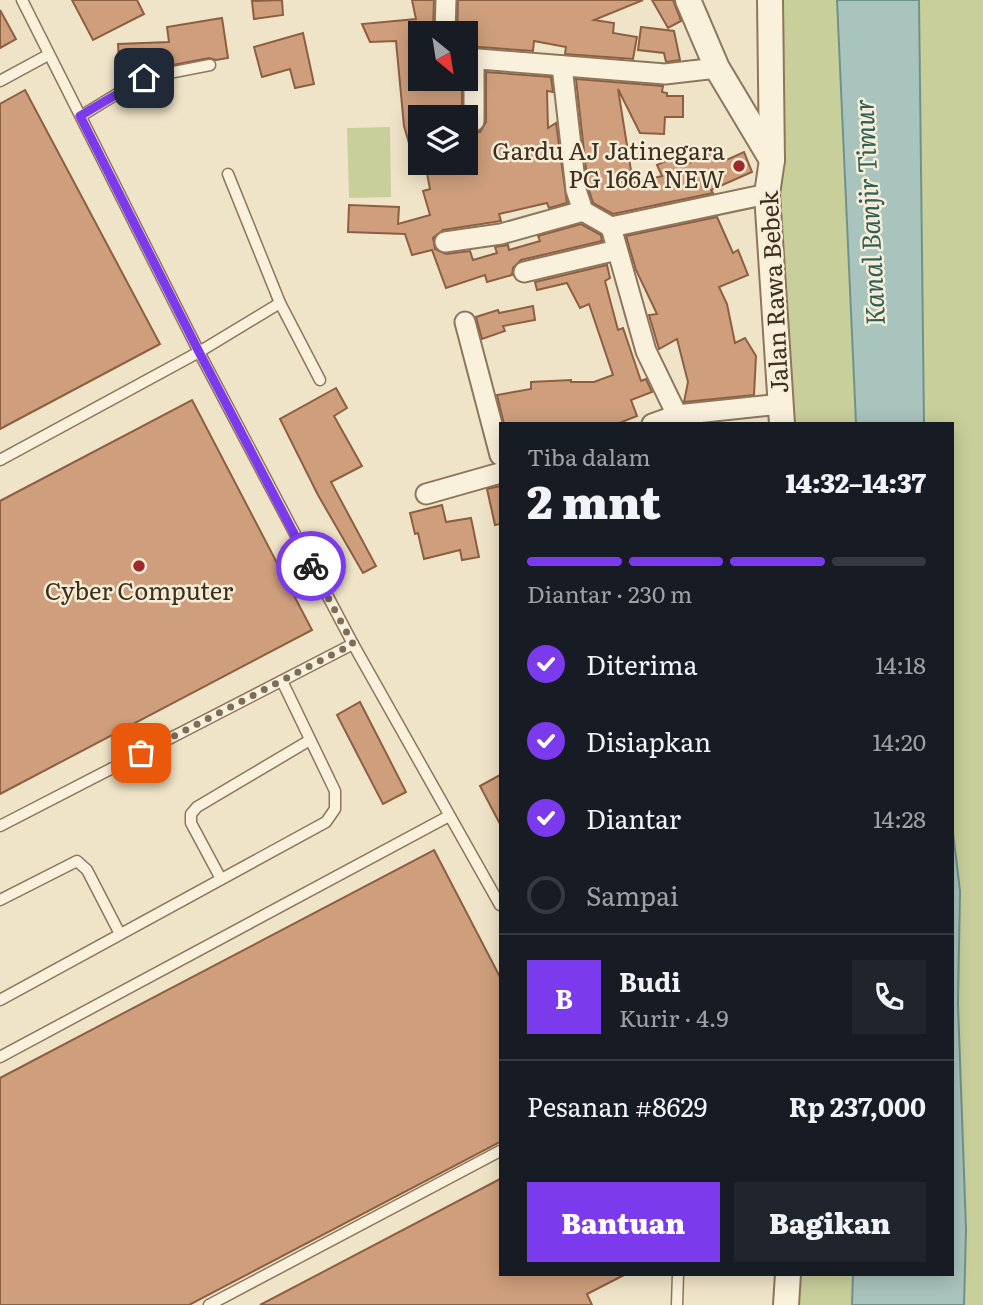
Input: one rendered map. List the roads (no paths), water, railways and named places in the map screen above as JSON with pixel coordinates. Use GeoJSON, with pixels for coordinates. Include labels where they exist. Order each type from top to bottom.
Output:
{"type":"FeatureCollection","features":[{"type":"Feature","properties":{"kind":"street"},"geometry":{"type":"LineString","coordinates":[[445,21],[446,0]]}},
{"type":"Feature","properties":{"kind":"street","name":"Jalan Rawa Bebek"},"geometry":{"type":"LineString","coordinates":[[688,0],[717,68],[772,160]]}},
{"type":"Feature","properties":{"kind":"street","name":"Jalan Rawa Bebek"},"geometry":{"type":"LineString","coordinates":[[770,0],[772,160],[767,194],[782,414]]}},
{"type":"Feature","properties":{"kind":"street"},"geometry":{"type":"LineString","coordinates":[[478,59],[665,74],[717,68]]}},
{"type":"Feature","properties":{"kind":"street"},"geometry":{"type":"LineString","coordinates":[[562,66],[576,190],[583,211],[611,227],[767,194]]}},
{"type":"Feature","properties":{"kind":"street"},"geometry":{"type":"LineString","coordinates":[[445,242],[501,234],[583,211]]}},
{"type":"Feature","properties":{"kind":"street"},"geometry":{"type":"LineString","coordinates":[[611,227],[646,351],[677,419],[782,414]]}},
{"type":"Feature","properties":{"kind":"street"},"geometry":{"type":"LineString","coordinates":[[524,272],[617,250]]}},
{"type":"Feature","properties":{"kind":"street"},"geometry":{"type":"LineString","coordinates":[[465,322],[499,451]]}},
{"type":"Feature","properties":{"kind":"street"},"geometry":{"type":"LineString","coordinates":[[426,494],[499,473]]}},
{"type":"Feature","properties":{"kind":"street"},"geometry":{"type":"LineString","coordinates":[[786,1305],[788,1276]]}},
{"type":"Feature","properties":{"kind":"lane"},"geometry":{"type":"LineString","coordinates":[[22,0],[199,352],[353,644],[449,816],[497,889]]}},
{"type":"Feature","properties":{"kind":"lane"},"geometry":{"type":"LineString","coordinates":[[0,80],[48,55]]}},
{"type":"Feature","properties":{"kind":"lane"},"geometry":{"type":"LineString","coordinates":[[80,116],[144,78],[210,65]]}},
{"type":"Feature","properties":{"kind":"lane"},"geometry":{"type":"LineString","coordinates":[[228,174],[280,303],[320,380]]}},
{"type":"Feature","properties":{"kind":"lane"},"geometry":{"type":"LineString","coordinates":[[0,460],[199,352],[280,303]]}},
{"type":"Feature","properties":{"kind":"lane"},"geometry":{"type":"LineString","coordinates":[[0,826],[353,644]]}},
{"type":"Feature","properties":{"kind":"lane"},"geometry":{"type":"LineString","coordinates":[[0,1000],[326,822],[335,809],[335,791],[282,681]]}},
{"type":"Feature","properties":{"kind":"lane"},"geometry":{"type":"LineString","coordinates":[[221,879],[191,822],[191,814],[197,807],[310,740]]}},
{"type":"Feature","properties":{"kind":"lane"},"geometry":{"type":"LineString","coordinates":[[0,1057],[449,816]]}},
{"type":"Feature","properties":{"kind":"lane"},"geometry":{"type":"LineString","coordinates":[[0,900],[77,861],[87,870],[120,934]]}},
{"type":"Feature","properties":{"kind":"lane"},"geometry":{"type":"LineString","coordinates":[[209,1305],[499,1153]]}},
{"type":"Feature","properties":{"kind":"lane"},"geometry":{"type":"LineString","coordinates":[[677,1305],[678,1276]]}},
{"type":"Feature","properties":{"kind":"water","name":"Kanal Banjir Timur"},"geometry":{"type":"Polygon","coordinates":[[[837,0],[919,0],[924,422],[856,422],[837,0]]]}},
{"type":"Feature","properties":{"kind":"water"},"geometry":{"type":"Polygon","coordinates":[[[954,841],[960,891],[958,1004],[966,1230],[964,1305],[852,1305],[853,1276],[954,1276],[954,841]]]}},
{"type":"Feature","properties":{"kind":"place","name":"Gardu AJ Jatinegara PG 166A NEW"},"geometry":{"type":"Point","coordinates":[739,166]}},
{"type":"Feature","properties":{"kind":"place","name":"Cyber Computer"},"geometry":{"type":"Point","coordinates":[139,566]}}]}
